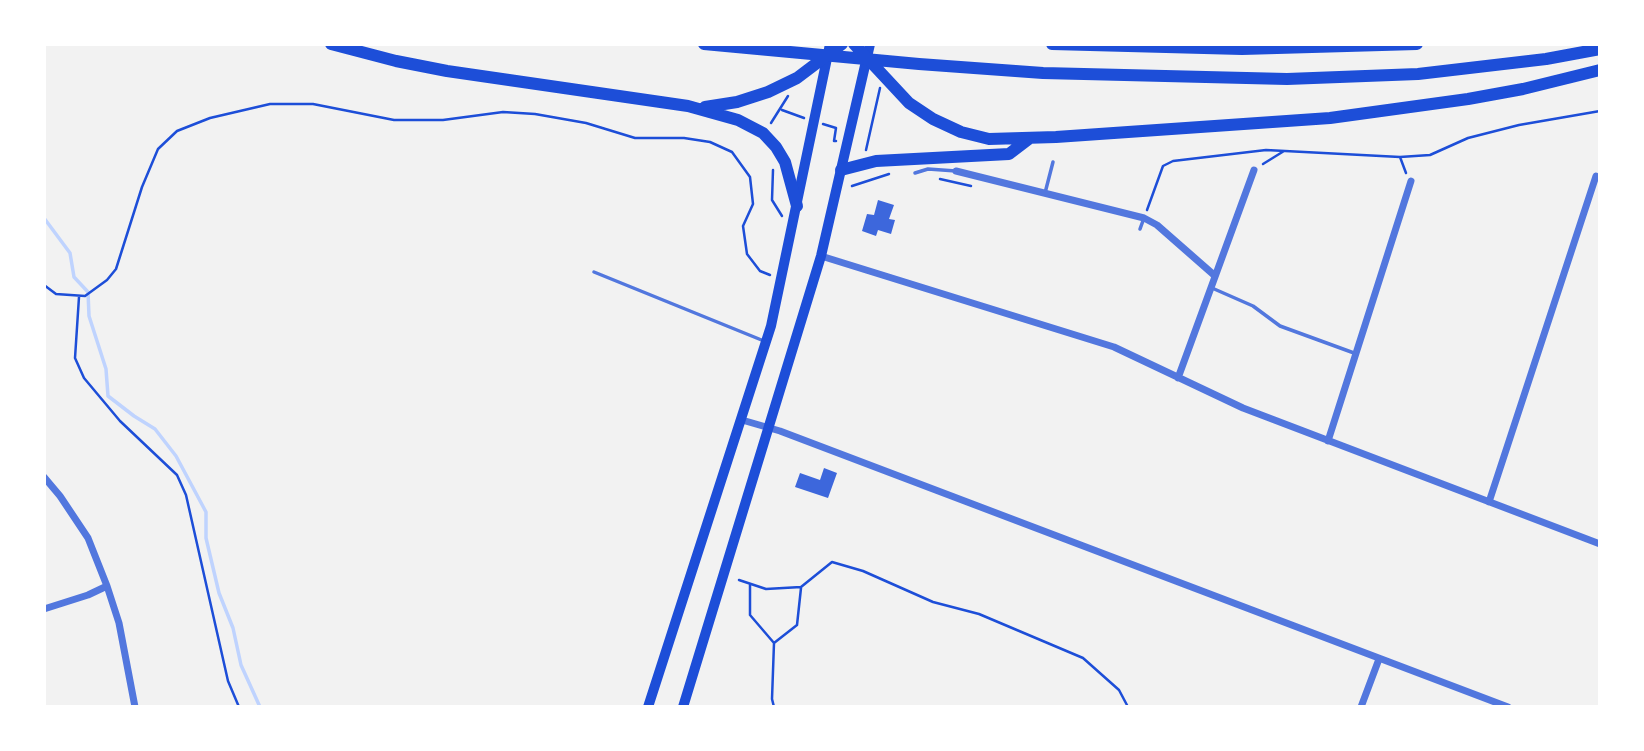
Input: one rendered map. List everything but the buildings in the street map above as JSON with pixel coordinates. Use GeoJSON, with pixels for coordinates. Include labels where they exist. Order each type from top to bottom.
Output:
{"type":"FeatureCollection","features":[{"type":"Feature","properties":{"kind":"highway"},"geometry":{"type":"LineString","coordinates":[[331,44],[447,71],[707,107],[737,103],[768,92],[796,78],[829,49],[842,44]]}},
{"type":"Feature","properties":{"kind":"highway"},"geometry":{"type":"LineString","coordinates":[[704,44],[919,64],[1096,75],[1356,78],[1493,66],[1600,49]]}},
{"type":"Feature","properties":{"kind":"highway"},"geometry":{"type":"LineString","coordinates":[[854,44],[886,85],[933,120],[961,132],[989,139],[1343,116],[1468,99],[1600,70]]}},
{"type":"Feature","properties":{"kind":"highway"},"geometry":{"type":"LineString","coordinates":[[683,707],[821,256],[870,44]]}},
{"type":"Feature","properties":{"kind":"highway"},"geometry":{"type":"LineString","coordinates":[[1052,44],[1242,50],[1417,44]]}},
{"type":"Feature","properties":{"kind":"highway"},"geometry":{"type":"LineString","coordinates":[[648,707],[766,342],[829,49]]}},
{"type":"Feature","properties":{"kind":"highway"},"geometry":{"type":"LineString","coordinates":[[688,106],[738,120],[763,133],[782,155],[797,206]]}},
{"type":"Feature","properties":{"kind":"highway"},"geometry":{"type":"LineString","coordinates":[[841,170],[876,161],[1009,154],[1031,138]]}},
{"type":"Feature","properties":{"kind":"street"},"geometry":{"type":"LineString","coordinates":[[1178,378],[1254,170]]}},
{"type":"Feature","properties":{"kind":"street"},"geometry":{"type":"LineString","coordinates":[[956,171],[1144,218],[1157,225],[1214,275]]}},
{"type":"Feature","properties":{"kind":"street"},"geometry":{"type":"LineString","coordinates":[[1489,502],[1596,176]]}},
{"type":"Feature","properties":{"kind":"street"},"geometry":{"type":"LineString","coordinates":[[1328,441],[1411,181]]}},
{"type":"Feature","properties":{"kind":"street"},"geometry":{"type":"LineString","coordinates":[[821,256],[1114,347],[1243,408],[1600,544]]}},
{"type":"Feature","properties":{"kind":"street"},"geometry":{"type":"LineString","coordinates":[[742,420],[1508,707]]}},
{"type":"Feature","properties":{"kind":"street"},"geometry":{"type":"LineString","coordinates":[[44,477],[88,538],[107,586],[119,623],[135,707]]}},
{"type":"Feature","properties":{"kind":"street"},"geometry":{"type":"LineString","coordinates":[[44,608],[88,595],[107,586]]}},
{"type":"Feature","properties":{"kind":"street"},"geometry":{"type":"LineString","coordinates":[[1361,707],[1379,659]]}},
{"type":"Feature","properties":{"kind":"lane"},"geometry":{"type":"LineString","coordinates":[[1045,193],[1053,162]]}},
{"type":"Feature","properties":{"kind":"lane"},"geometry":{"type":"LineString","coordinates":[[915,173],[928,169],[956,171]]}},
{"type":"Feature","properties":{"kind":"lane"},"geometry":{"type":"LineString","coordinates":[[1140,229],[1144,218]]}},
{"type":"Feature","properties":{"kind":"lane"},"geometry":{"type":"LineString","coordinates":[[594,272],[766,342]]}},
{"type":"Feature","properties":{"kind":"lane"},"geometry":{"type":"LineString","coordinates":[[1210,287],[1253,306],[1280,326],[1356,354]]}},
{"type":"Feature","properties":{"kind":"path"},"geometry":{"type":"LineString","coordinates":[[861,147],[866,149],[886,85]]}},
{"type":"Feature","properties":{"kind":"path"},"geometry":{"type":"LineString","coordinates":[[44,285],[56,294],[79,297],[85,296],[107,280],[116,269],[142,187],[158,149],[177,131],[210,118],[270,104],[313,104],[394,120],[443,120],[503,112],[535,114],[586,123],[635,138],[684,138],[710,142],[732,152],[750,177],[753,204],[743,226],[747,254],[760,271]]}},
{"type":"Feature","properties":{"kind":"path"},"geometry":{"type":"LineString","coordinates":[[1144,218],[1159,173],[1167,163],[1221,154],[1287,150],[1400,157],[1430,155],[1468,138],[1519,125],[1600,111]]}},
{"type":"Feature","properties":{"kind":"path"},"geometry":{"type":"LineString","coordinates":[[1254,170],[1287,150]]}},
{"type":"Feature","properties":{"kind":"path"},"geometry":{"type":"LineString","coordinates":[[1400,157],[1411,181]]}},
{"type":"Feature","properties":{"kind":"path"},"geometry":{"type":"LineString","coordinates":[[852,186],[880,176],[915,173]]}},
{"type":"Feature","properties":{"kind":"path"},"geometry":{"type":"LineString","coordinates":[[937,178],[974,187]]}},
{"type":"Feature","properties":{"kind":"path"},"geometry":{"type":"LineString","coordinates":[[79,297],[75,358],[84,378],[120,421],[177,474],[186,495],[228,681],[239,707]]}},
{"type":"Feature","properties":{"kind":"path"},"geometry":{"type":"LineString","coordinates":[[739,580],[766,589],[801,587],[832,562],[863,571],[933,602],[979,614],[1083,658],[1119,690],[1128,707]]}},
{"type":"Feature","properties":{"kind":"path"},"geometry":{"type":"LineString","coordinates":[[750,584],[750,615],[774,643],[774,707]]}},
{"type":"Feature","properties":{"kind":"path"},"geometry":{"type":"LineString","coordinates":[[774,643],[797,625],[801,587]]}},
{"type":"Feature","properties":{"kind":"waterway"},"geometry":{"type":"LineString","coordinates":[[44,218],[70,253],[74,277],[88,292],[89,316],[106,369],[108,396],[155,429],[176,456],[206,512],[206,538],[219,593],[233,628],[241,665],[260,707]]}}]}
